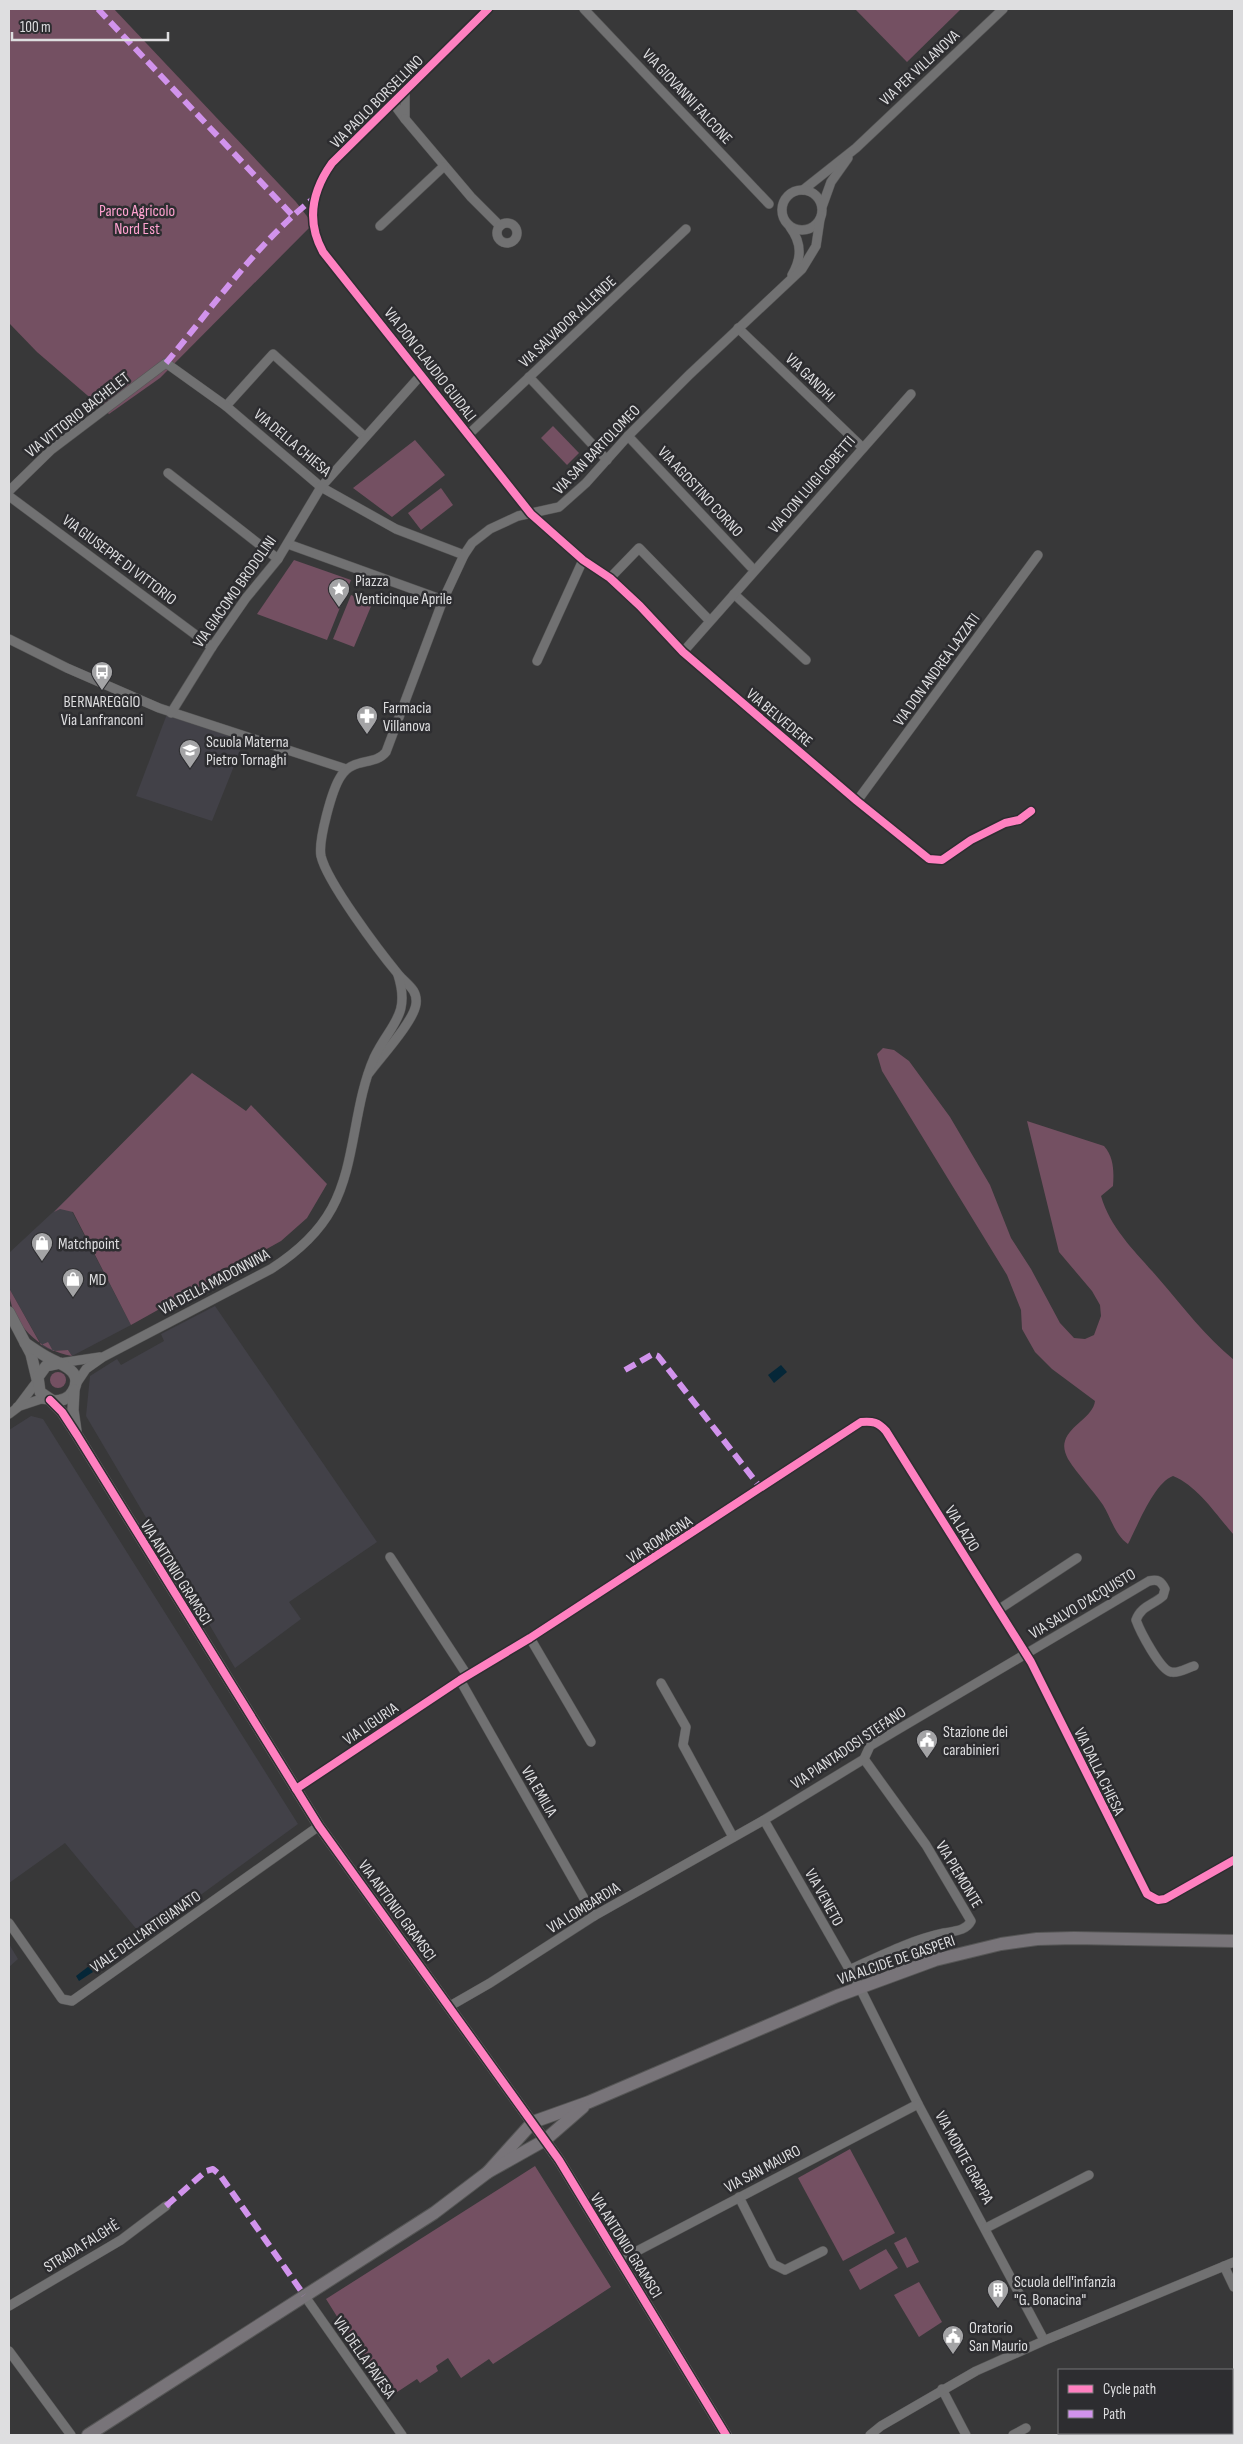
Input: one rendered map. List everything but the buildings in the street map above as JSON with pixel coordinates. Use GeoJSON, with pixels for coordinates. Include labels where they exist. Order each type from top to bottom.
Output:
{"type":"FeatureCollection","features":[{"type":"Feature","properties":{"kind":"main road","name":"VIA ALCIDE DE GASPERI"},"geometry":{"type":"LineString","coordinates":[[533,2122],[589,2102],[607,2092],[860,1988],[935,1960],[1001,1944],[1074,1938],[1234,1941]]}},
{"type":"Feature","properties":{"kind":"main road","name":"VIA ALCIDE DE GASPERI"},"geometry":{"type":"LineString","coordinates":[[488,2172],[545,2140],[589,2102]]}},
{"type":"Feature","properties":{"kind":"main road"},"geometry":{"type":"LineString","coordinates":[[93,2434],[304,2295],[434,2213],[488,2172],[533,2122]]}},
{"type":"Feature","properties":{"kind":"street","name":"VIA PAOLO BORSELLINO"},"geometry":{"type":"LineString","coordinates":[[313,228],[314,198],[320,180],[332,163],[488,9]]}},
{"type":"Feature","properties":{"kind":"street","name":"VIA GIOVANNI FALCONE"},"geometry":{"type":"LineString","coordinates":[[584,9],[788,224]]}},
{"type":"Feature","properties":{"kind":"street","name":"VIA PER VILLANOVA"},"geometry":{"type":"LineString","coordinates":[[856,148],[1003,9]]}},
{"type":"Feature","properties":{"kind":"street","name":"VIA PAOLO BORSELLINO"},"geometry":{"type":"LineString","coordinates":[[405,91],[405,120]]}},
{"type":"Feature","properties":{"kind":"street","name":"VIA PAOLO BORSELLINO"},"geometry":{"type":"LineString","coordinates":[[393,103],[444,167],[500,226]]}},
{"type":"Feature","properties":{"kind":"street"},"geometry":{"type":"LineString","coordinates":[[769,204],[776,206],[783,202],[791,193],[803,190],[856,148]]}},
{"type":"Feature","properties":{"kind":"street","name":"VIA SAN BARTOLOMEO"},"geometry":{"type":"LineString","coordinates":[[346,769],[355,764],[381,757],[386,752],[443,600],[464,555],[472,543],[490,530],[518,516],[559,507],[586,483],[628,436],[738,328],[802,269],[813,254],[822,207],[831,182],[856,148]]}},
{"type":"Feature","properties":{"kind":"street"},"geometry":{"type":"LineString","coordinates":[[380,226],[444,167]]}},
{"type":"Feature","properties":{"kind":"street"},"geometry":{"type":"LineString","coordinates":[[803,190],[816,195],[822,207]]}},
{"type":"Feature","properties":{"kind":"street","name":"VIA SAN BARTOLOMEO"},"geometry":{"type":"LineString","coordinates":[[783,202],[782,214],[796,237],[800,253],[797,265],[788,281]]}},
{"type":"Feature","properties":{"kind":"street"},"geometry":{"type":"LineString","coordinates":[[788,224],[805,230],[814,226],[820,219]]}},
{"type":"Feature","properties":{"kind":"street","name":"VIA DON CLAUDIO GUIDALI"},"geometry":{"type":"LineString","coordinates":[[313,228],[323,252],[532,514]]}},
{"type":"Feature","properties":{"kind":"street","name":"VIA SALVADOR ALLENDE"},"geometry":{"type":"LineString","coordinates":[[469,434],[686,229]]}},
{"type":"Feature","properties":{"kind":"street","name":"VIA GANDHI"},"geometry":{"type":"LineString","coordinates":[[738,328],[863,448]]}},
{"type":"Feature","properties":{"kind":"street"},"geometry":{"type":"LineString","coordinates":[[226,406],[273,354],[364,436]]}},
{"type":"Feature","properties":{"kind":"street","name":"VIA DELLA CHIESA"},"geometry":{"type":"LineString","coordinates":[[166,363],[226,406],[321,487],[396,529],[464,555]]}},
{"type":"Feature","properties":{"kind":"street","name":"VIA VITTORIO BACHELET"},"geometry":{"type":"LineString","coordinates":[[9,491],[64,440],[166,363]]}},
{"type":"Feature","properties":{"kind":"street","name":"VIA GIACOMO BRODOLINI"},"geometry":{"type":"LineString","coordinates":[[171,713],[212,647],[246,598],[288,544],[288,540],[321,487],[364,436],[421,374]]}},
{"type":"Feature","properties":{"kind":"street"},"geometry":{"type":"LineString","coordinates":[[529,377],[607,460]]}},
{"type":"Feature","properties":{"kind":"street","name":"VIA DON LUIGI GOBETTI"},"geometry":{"type":"LineString","coordinates":[[683,652],[911,394]]}},
{"type":"Feature","properties":{"kind":"street","name":"VIA AGOSTINO CORNO"},"geometry":{"type":"LineString","coordinates":[[628,436],[752,568]]}},
{"type":"Feature","properties":{"kind":"street"},"geometry":{"type":"LineString","coordinates":[[168,473],[278,559]]}},
{"type":"Feature","properties":{"kind":"street","name":"VIA GIUSEPPE DI VITTORIO"},"geometry":{"type":"LineString","coordinates":[[9,496],[212,647]]}},
{"type":"Feature","properties":{"kind":"street","name":"VIA BELVEDERE"},"geometry":{"type":"LineString","coordinates":[[532,514],[583,560],[610,578],[640,606],[683,652],[857,801],[929,859],[942,860],[971,840],[1005,823],[1019,820],[1032,811]]}},
{"type":"Feature","properties":{"kind":"street"},"geometry":{"type":"LineString","coordinates":[[288,544],[443,600]]}},
{"type":"Feature","properties":{"kind":"street"},"geometry":{"type":"LineString","coordinates":[[610,578],[640,548],[707,618]]}},
{"type":"Feature","properties":{"kind":"street","name":"VIA DON ANDREA LAZZATI"},"geometry":{"type":"LineString","coordinates":[[857,801],[1038,555]]}},
{"type":"Feature","properties":{"kind":"street"},"geometry":{"type":"LineString","coordinates":[[537,661],[560,616],[583,560]]}},
{"type":"Feature","properties":{"kind":"street"},"geometry":{"type":"LineString","coordinates":[[734,594],[806,660]]}},
{"type":"Feature","properties":{"kind":"street"},"geometry":{"type":"LineString","coordinates":[[9,639],[86,677],[171,713],[346,769]]}},
{"type":"Feature","properties":{"kind":"street","name":"VIA DELLA MADONNINA"},"geometry":{"type":"LineString","coordinates":[[346,769],[334,790],[322,840],[322,856],[332,880],[398,975],[413,989],[416,998],[415,1009],[410,1019],[369,1073]]}},
{"type":"Feature","properties":{"kind":"street","name":"VIA DELLA MADONNINA"},"geometry":{"type":"LineString","coordinates":[[75,1387],[86,1369],[103,1357],[271,1270],[312,1236],[330,1213],[341,1188],[360,1099],[380,1046],[402,1009],[403,992],[398,975]]}},
{"type":"Feature","properties":{"kind":"street"},"geometry":{"type":"LineString","coordinates":[[9,1312],[26,1343],[40,1392],[50,1400]]}},
{"type":"Feature","properties":{"kind":"street"},"geometry":{"type":"LineString","coordinates":[[17,1408],[41,1399],[64,1399],[75,1387],[72,1370],[26,1343]]}},
{"type":"Feature","properties":{"kind":"street","name":"VIA DELLA MADONNINA"},"geometry":{"type":"LineString","coordinates":[[60,1363],[103,1357]]}},
{"type":"Feature","properties":{"kind":"street"},"geometry":{"type":"LineString","coordinates":[[9,1414],[17,1408],[38,1380],[39,1373],[45,1367],[60,1363]]}},
{"type":"Feature","properties":{"kind":"street","name":"VIA ANTONIO GRAMSCI"},"geometry":{"type":"LineString","coordinates":[[75,1387],[73,1410],[77,1435]]}},
{"type":"Feature","properties":{"kind":"street","name":"VIA ANTONIO GRAMSCI"},"geometry":{"type":"LineString","coordinates":[[50,1400],[62,1412],[77,1435],[320,1826],[545,2140],[726,2435]]}},
{"type":"Feature","properties":{"kind":"street","name":"VIA LAZIO"},"geometry":{"type":"LineString","coordinates":[[872,1421],[881,1424],[886,1431],[1026,1654]]}},
{"type":"Feature","properties":{"kind":"street","name":"VIA ROMAGNA"},"geometry":{"type":"LineString","coordinates":[[464,1678],[530,1638],[861,1422],[872,1421]]}},
{"type":"Feature","properties":{"kind":"street"},"geometry":{"type":"LineString","coordinates":[[390,1557],[464,1678]]}},
{"type":"Feature","properties":{"kind":"street"},"geometry":{"type":"LineString","coordinates":[[998,1610],[1077,1558]]}},
{"type":"Feature","properties":{"kind":"street","name":"VIA SALVO D'ACQUISTO"},"geometry":{"type":"LineString","coordinates":[[1026,1654],[1149,1581],[1156,1579],[1162,1582],[1166,1589],[1163,1596],[1141,1609],[1136,1620],[1163,1668],[1170,1672],[1178,1672],[1194,1666]]}},
{"type":"Feature","properties":{"kind":"street"},"geometry":{"type":"LineString","coordinates":[[530,1638],[591,1742]]}},
{"type":"Feature","properties":{"kind":"street","name":"VIA PIANTADOSI STEFANO"},"geometry":{"type":"LineString","coordinates":[[764,1820],[864,1759],[870,1746],[1026,1654]]}},
{"type":"Feature","properties":{"kind":"street","name":"VIA DALLA CHIESA"},"geometry":{"type":"LineString","coordinates":[[1026,1654],[1142,1885],[1152,1897],[1165,1899],[1234,1860]]}},
{"type":"Feature","properties":{"kind":"street","name":"VIA LIGURIA"},"geometry":{"type":"LineString","coordinates":[[296,1789],[464,1678]]}},
{"type":"Feature","properties":{"kind":"street","name":"VIA EMILIA"},"geometry":{"type":"LineString","coordinates":[[464,1678],[594,1916]]}},
{"type":"Feature","properties":{"kind":"street"},"geometry":{"type":"LineString","coordinates":[[661,1683],[686,1727],[683,1745],[733,1837]]}},
{"type":"Feature","properties":{"kind":"street","name":"VIA PIEMONTE"},"geometry":{"type":"LineString","coordinates":[[849,1970],[894,1950],[939,1934],[963,1929],[969,1926],[971,1921],[926,1845],[864,1759]]}},
{"type":"Feature","properties":{"kind":"street","name":"VIA LOMBARDIA"},"geometry":{"type":"LineString","coordinates":[[450,2006],[490,1983],[594,1916],[764,1820]]}},
{"type":"Feature","properties":{"kind":"street","name":"VIA VENETO"},"geometry":{"type":"LineString","coordinates":[[764,1820],[860,1988]]}},
{"type":"Feature","properties":{"kind":"street","name":"VIALE DELL'ARTIGIANATO"},"geometry":{"type":"LineString","coordinates":[[9,1923],[62,1999],[72,2001],[320,1826]]}},
{"type":"Feature","properties":{"kind":"street","name":"VIA MONTE GRAPPA"},"geometry":{"type":"LineString","coordinates":[[860,1988],[918,2104],[986,2228],[1044,2340]]}},
{"type":"Feature","properties":{"kind":"street","name":"VIA SAN MAURO"},"geometry":{"type":"LineString","coordinates":[[620,2260],[918,2104]]}},
{"type":"Feature","properties":{"kind":"street"},"geometry":{"type":"LineString","coordinates":[[986,2228],[1089,2175]]}},
{"type":"Feature","properties":{"kind":"street"},"geometry":{"type":"LineString","coordinates":[[739,2197],[773,2264],[785,2270],[823,2250]]}},
{"type":"Feature","properties":{"kind":"street","name":"STRADA FALGHÈ"},"geometry":{"type":"LineString","coordinates":[[9,2306],[120,2240],[166,2206]]}},
{"type":"Feature","properties":{"kind":"street"},"geometry":{"type":"LineString","coordinates":[[870,2435],[881,2426],[942,2389],[976,2371],[1044,2340],[1234,2262]]}},
{"type":"Feature","properties":{"kind":"street"},"geometry":{"type":"LineString","coordinates":[[1224,2266],[1234,2288]]}},
{"type":"Feature","properties":{"kind":"street","name":"VIA DELLA PAVESA"},"geometry":{"type":"LineString","coordinates":[[304,2295],[401,2434]]}},
{"type":"Feature","properties":{"kind":"street"},"geometry":{"type":"LineString","coordinates":[[9,2351],[71,2435]]}},
{"type":"Feature","properties":{"kind":"street"},"geometry":{"type":"LineString","coordinates":[[942,2389],[966,2435]]}},
{"type":"Feature","properties":{"kind":"street"},"geometry":{"type":"LineString","coordinates":[[1013,2435],[1026,2428]]}},
{"type":"Feature","properties":{"kind":"shaded area","name":"Scuola Materna Pietro Tornaghi"},"geometry":{"type":"Polygon","coordinates":[[[167,714],[244,741],[212,821],[136,796],[167,714]]]}},
{"type":"Feature","properties":{"kind":"shaded area"},"geometry":{"type":"Polygon","coordinates":[[[66,1200],[131,1325],[72,1356],[68,1350],[53,1351],[42,1346],[9,1288],[9,1253],[66,1200]]]}},
{"type":"Feature","properties":{"kind":"shaded area"},"geometry":{"type":"Polygon","coordinates":[[[215,1306],[377,1542],[289,1602],[301,1619],[235,1668],[86,1416],[90,1376],[117,1359],[121,1365],[164,1341],[161,1334],[215,1306]]]}},
{"type":"Feature","properties":{"kind":"shaded area"},"geometry":{"type":"Polygon","coordinates":[[[31,1416],[43,1419],[298,1824],[143,1937],[65,1843],[9,1883],[9,1430],[31,1416]]]}},
{"type":"Feature","properties":{"kind":"shaded area"},"geometry":{"type":"Polygon","coordinates":[[[9,1944],[18,1959],[9,1967],[9,1944]]]}},
{"type":"Feature","properties":{"kind":"green space","name":"Parco Agricolo Nord Est"},"geometry":{"type":"Polygon","coordinates":[[[9,9],[114,9],[296,202],[313,224],[160,378],[109,414],[37,352],[9,323],[9,9]]]}},
{"type":"Feature","properties":{"kind":"green space"},"geometry":{"type":"Polygon","coordinates":[[[855,9],[961,9],[907,62],[855,9]]]}},
{"type":"Feature","properties":{"kind":"green space"},"geometry":{"type":"Polygon","coordinates":[[[553,426],[579,453],[567,465],[541,438],[553,426]]]}},
{"type":"Feature","properties":{"kind":"green space"},"geometry":{"type":"Polygon","coordinates":[[[415,440],[445,475],[392,517],[353,488],[415,440]]]}},
{"type":"Feature","properties":{"kind":"green space"},"geometry":{"type":"Polygon","coordinates":[[[441,488],[453,505],[421,530],[408,513],[441,488]]]}},
{"type":"Feature","properties":{"kind":"green space"},"geometry":{"type":"Polygon","coordinates":[[[294,560],[351,580],[327,640],[257,614],[294,560]]]}},
{"type":"Feature","properties":{"kind":"green space"},"geometry":{"type":"Polygon","coordinates":[[[351,595],[372,604],[354,647],[333,639],[351,595]]]}},
{"type":"Feature","properties":{"kind":"green space"},"geometry":{"type":"Polygon","coordinates":[[[883,1048],[894,1050],[909,1061],[950,1117],[990,1185],[1011,1238],[1031,1269],[1060,1323],[1074,1338],[1085,1339],[1094,1335],[1101,1316],[1100,1305],[1092,1291],[1059,1252],[1027,1121],[1104,1146],[1107,1150],[1113,1165],[1113,1186],[1101,1196],[1111,1220],[1195,1321],[1234,1360],[1234,1535],[1199,1494],[1173,1476],[1159,1487],[1153,1496],[1128,1544],[1120,1536],[1103,1505],[1072,1465],[1065,1450],[1064,1443],[1068,1435],[1090,1412],[1095,1401],[1052,1369],[1035,1352],[1022,1329],[1021,1310],[1007,1275],[882,1071],[877,1054],[883,1048]]]}},
{"type":"Feature","properties":{"kind":"green space"},"geometry":{"type":"Polygon","coordinates":[[[192,1073],[246,1111],[251,1105],[327,1184],[307,1218],[281,1241],[131,1325],[73,1212],[60,1209],[54,1212],[192,1073]]]}},
{"type":"Feature","properties":{"kind":"green space"},"geometry":{"type":"Polygon","coordinates":[[[9,1288],[40,1343],[20,1324],[10,1301],[9,1288]]]}},
{"type":"Feature","properties":{"kind":"green space"},"geometry":{"type":"Polygon","coordinates":[[[48,1342],[52,1350],[49,1348],[43,1344],[48,1342]]]}},
{"type":"Feature","properties":{"kind":"green space"},"geometry":{"type":"Polygon","coordinates":[[[68,1350],[72,1356],[60,1353],[55,1351],[68,1350]]]}},
{"type":"Feature","properties":{"kind":"green space"},"geometry":{"type":"Polygon","coordinates":[[[55,1372],[61,1372],[66,1377],[64,1386],[55,1388],[50,1383],[50,1377],[55,1372]]]}},
{"type":"Feature","properties":{"kind":"green space"},"geometry":{"type":"Polygon","coordinates":[[[850,2149],[895,2233],[843,2261],[798,2178],[850,2149]]]}},
{"type":"Feature","properties":{"kind":"green space"},"geometry":{"type":"Polygon","coordinates":[[[535,2166],[611,2287],[493,2364],[489,2359],[461,2378],[448,2358],[436,2366],[438,2371],[420,2383],[417,2379],[388,2398],[326,2299],[535,2166]]]}},
{"type":"Feature","properties":{"kind":"green space"},"geometry":{"type":"Polygon","coordinates":[[[906,2237],[919,2262],[907,2268],[894,2243],[906,2237]]]}},
{"type":"Feature","properties":{"kind":"green space"},"geometry":{"type":"Polygon","coordinates":[[[886,2249],[898,2268],[860,2290],[849,2270],[886,2249]]]}},
{"type":"Feature","properties":{"kind":"green space"},"geometry":{"type":"Polygon","coordinates":[[[919,2282],[942,2322],[919,2337],[894,2295],[919,2282]]]}},
{"type":"Feature","properties":{"kind":"water"},"geometry":{"type":"Polygon","coordinates":[[[781,1365],[787,1372],[774,1383],[768,1375],[781,1365]]]}},
{"type":"Feature","properties":{"kind":"water"},"geometry":{"type":"Polygon","coordinates":[[[89,1966],[93,1972],[79,1981],[76,1976],[89,1966]]]}},
{"type":"Feature","properties":{"kind":"marked path"},"geometry":{"type":"LineString","coordinates":[[98,9],[292,215]]}},
{"type":"Feature","properties":{"kind":"marked path"},"geometry":{"type":"LineString","coordinates":[[166,363],[254,256],[273,235],[314,198]]}},
{"type":"Feature","properties":{"kind":"marked path"},"geometry":{"type":"LineString","coordinates":[[625,1370],[653,1354],[658,1356],[760,1487]]}},
{"type":"Feature","properties":{"kind":"marked path"},"geometry":{"type":"LineString","coordinates":[[166,2206],[206,2171],[213,2169],[220,2175],[304,2295]]}},
{"type":"Feature","properties":{"kind":"cycle path"},"geometry":{"type":"LineString","coordinates":[[488,9],[332,163],[320,184],[314,206],[314,229],[323,252],[531,514],[583,560],[610,578],[640,606],[683,652],[857,801],[929,859],[942,860],[971,840],[1005,823],[1019,820],[1031,811]]}},
{"type":"Feature","properties":{"kind":"cycle path"},"geometry":{"type":"LineString","coordinates":[[50,1400],[62,1412],[77,1435],[319,1826],[559,2160],[726,2435]]}},
{"type":"Feature","properties":{"kind":"cycle path"},"geometry":{"type":"LineString","coordinates":[[296,1789],[460,1680],[530,1638],[861,1422],[869,1422],[878,1424],[886,1431],[1031,1662],[1147,1894],[1158,1900],[1165,1899],[1234,1860]]}},
{"type":"Feature","properties":{"kind":"place","name":"Piazza Venticinque Aprile"},"geometry":{"type":"Point","coordinates":[339,608]}},
{"type":"Feature","properties":{"kind":"place","name":"BERNAREGGIO Via Lanfranconi"},"geometry":{"type":"Point","coordinates":[102,691]}},
{"type":"Feature","properties":{"kind":"place","name":"Farmacia Villanova"},"geometry":{"type":"Point","coordinates":[367,735]}},
{"type":"Feature","properties":{"kind":"place","name":"Scuola Materna Pietro Tornaghi"},"geometry":{"type":"Point","coordinates":[190,769]}},
{"type":"Feature","properties":{"kind":"place","name":"Matchpoint"},"geometry":{"type":"Point","coordinates":[42,1262]}},
{"type":"Feature","properties":{"kind":"place","name":"MD"},"geometry":{"type":"Point","coordinates":[73,1298]}},
{"type":"Feature","properties":{"kind":"place","name":"Stazione dei carabinieri"},"geometry":{"type":"Point","coordinates":[927,1759]}},
{"type":"Feature","properties":{"kind":"place","name":"Scuola dell'infanzia \"G. Bonacina\""},"geometry":{"type":"Point","coordinates":[998,2309]}},
{"type":"Feature","properties":{"kind":"place","name":"Oratorio San Maurio"},"geometry":{"type":"Point","coordinates":[953,2355]}}]}
